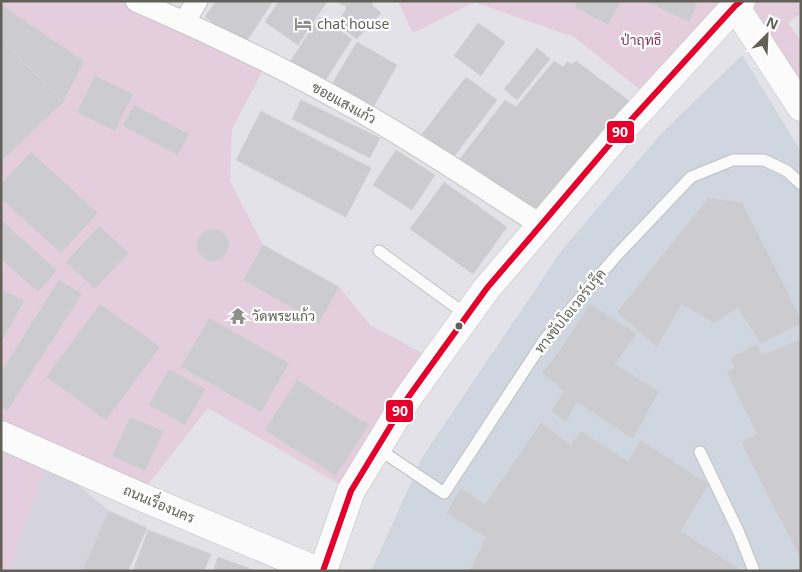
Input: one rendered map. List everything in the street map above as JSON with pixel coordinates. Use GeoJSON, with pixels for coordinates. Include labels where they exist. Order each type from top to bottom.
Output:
{"type":"FeatureCollection","features":[{"type":"Feature","properties":{"kind":"street","name":"ซอยแสงแก้ว"},"geometry":{"type":"LineString","coordinates":[[136,1],[184,22],[320,90],[413,142],[541,225]]}},
{"type":"Feature","properties":{"kind":"street"},"geometry":{"type":"LineString","coordinates":[[184,22],[197,1]]}},
{"type":"Feature","properties":{"kind":"street"},"geometry":{"type":"LineString","coordinates":[[323,571],[351,491],[407,399],[487,288],[621,131],[734,3],[801,106]]}},
{"type":"Feature","properties":{"kind":"street","name":"ถนนเรื่องนคร"},"geometry":{"type":"LineString","coordinates":[[1,435],[139,496],[318,571]]}},
{"type":"Feature","properties":{"kind":"lane","name":"ทางขับโอเวอร์บรุ๊ค"},"geometry":{"type":"LineString","coordinates":[[377,448],[444,493],[545,339],[617,254],[691,178],[733,160],[764,160],[787,171],[801,184]]}},
{"type":"Feature","properties":{"kind":"lane"},"geometry":{"type":"LineString","coordinates":[[379,251],[468,316]]}},
{"type":"Feature","properties":{"kind":"lane"},"geometry":{"type":"LineString","coordinates":[[700,452],[739,533],[754,571]]}},
{"type":"Feature","properties":{"kind":"shaded area"},"geometry":{"type":"Polygon","coordinates":[[[742,55],[801,151],[801,319],[742,202],[708,198],[617,312],[657,346],[682,304],[714,323],[738,308],[761,344],[801,324],[801,339],[762,355],[756,344],[730,359],[757,434],[741,442],[801,560],[801,571],[743,571],[681,531],[709,484],[640,441],[628,461],[570,445],[541,423],[485,504],[460,488],[446,512],[486,537],[469,571],[371,571],[423,456],[562,250],[660,135],[742,55]],[[590,304],[542,373],[564,391],[552,410],[566,421],[577,402],[633,438],[659,391],[615,364],[637,334],[590,304]]]}},
{"type":"Feature","properties":{"kind":"shaded area"},"geometry":{"type":"Polygon","coordinates":[[[1,449],[70,478],[109,511],[147,528],[128,571],[1,571],[1,449]]]}},
{"type":"Feature","properties":{"kind":"green space","name":"วัดพระแก้ว"},"geometry":{"type":"Polygon","coordinates":[[[1,1],[125,1],[264,68],[232,129],[230,181],[263,245],[339,287],[370,325],[435,360],[351,491],[208,408],[139,496],[1,435],[1,1]]]}},
{"type":"Feature","properties":{"kind":"green space","name":"ป่าฤทธิ"},"geometry":{"type":"Polygon","coordinates":[[[398,1],[801,1],[801,13],[788,23],[801,41],[801,105],[735,7],[643,92],[574,37],[474,2],[413,33],[398,1]]]}},
{"type":"Feature","properties":{"kind":"green space"},"geometry":{"type":"Polygon","coordinates":[[[1,452],[44,469],[9,571],[1,571],[1,452]]]}},
{"type":"Feature","properties":{"kind":"building"},"geometry":{"type":"Polygon","coordinates":[[[216,1],[273,1],[245,44],[205,17],[216,1]]]}},
{"type":"Feature","properties":{"kind":"building"},"geometry":{"type":"Polygon","coordinates":[[[279,1],[323,1],[326,3],[298,45],[265,22],[279,1]]]}},
{"type":"Feature","properties":{"kind":"building"},"geometry":{"type":"Polygon","coordinates":[[[336,1],[373,1],[372,5],[381,13],[357,39],[337,24],[347,7],[336,1]]]}},
{"type":"Feature","properties":{"kind":"building"},"geometry":{"type":"Polygon","coordinates":[[[578,1],[621,1],[608,25],[575,7],[578,1]]]}},
{"type":"Feature","properties":{"kind":"building"},"geometry":{"type":"Polygon","coordinates":[[[646,1],[692,1],[697,4],[689,22],[646,1]]]}},
{"type":"Feature","properties":{"kind":"building"},"geometry":{"type":"Polygon","coordinates":[[[1,5],[84,61],[63,102],[1,39],[1,5]]]}},
{"type":"Feature","properties":{"kind":"building"},"geometry":{"type":"Polygon","coordinates":[[[319,17],[352,39],[321,87],[288,65],[319,17]]]}},
{"type":"Feature","properties":{"kind":"building"},"geometry":{"type":"Polygon","coordinates":[[[478,23],[505,42],[481,76],[454,56],[478,23]]]}},
{"type":"Feature","properties":{"kind":"building"},"geometry":{"type":"Polygon","coordinates":[[[1,39],[63,102],[1,162],[1,39]]]}},
{"type":"Feature","properties":{"kind":"building"},"geometry":{"type":"Polygon","coordinates":[[[357,42],[397,65],[370,113],[329,89],[357,42]]]}},
{"type":"Feature","properties":{"kind":"building"},"geometry":{"type":"Polygon","coordinates":[[[537,48],[550,59],[517,100],[504,89],[537,48]]]}},
{"type":"Feature","properties":{"kind":"building"},"geometry":{"type":"Polygon","coordinates":[[[554,61],[563,67],[567,62],[572,64],[576,61],[632,103],[540,211],[460,159],[505,100],[516,107],[554,61]]]}},
{"type":"Feature","properties":{"kind":"building"},"geometry":{"type":"Polygon","coordinates":[[[95,76],[133,94],[115,131],[77,112],[95,76]]]}},
{"type":"Feature","properties":{"kind":"building"},"geometry":{"type":"Polygon","coordinates":[[[466,77],[497,100],[453,158],[422,134],[466,77]]]}},
{"type":"Feature","properties":{"kind":"building"},"geometry":{"type":"Polygon","coordinates":[[[301,100],[380,138],[370,158],[292,119],[301,100]]]}},
{"type":"Feature","properties":{"kind":"building"},"geometry":{"type":"Polygon","coordinates":[[[134,105],[189,134],[178,155],[123,126],[134,105]]]}},
{"type":"Feature","properties":{"kind":"building"},"geometry":{"type":"Polygon","coordinates":[[[261,111],[371,168],[346,217],[236,160],[261,111]]]}},
{"type":"Feature","properties":{"kind":"building"},"geometry":{"type":"Polygon","coordinates":[[[396,150],[435,175],[412,210],[373,185],[396,150]]]}},
{"type":"Feature","properties":{"kind":"building"},"geometry":{"type":"Polygon","coordinates":[[[31,152],[98,213],[61,253],[1,199],[1,184],[31,152]]]}},
{"type":"Feature","properties":{"kind":"building"},"geometry":{"type":"Polygon","coordinates":[[[444,182],[507,227],[473,274],[410,229],[444,182]]]}},
{"type":"Feature","properties":{"kind":"building"},"geometry":{"type":"Polygon","coordinates":[[[708,198],[742,202],[801,319],[801,324],[761,344],[738,308],[714,323],[682,304],[657,347],[617,312],[708,198]]]}},
{"type":"Feature","properties":{"kind":"building"},"geometry":{"type":"Polygon","coordinates":[[[1,220],[57,270],[38,292],[1,259],[1,220]]]}},
{"type":"Feature","properties":{"kind":"building"},"geometry":{"type":"Polygon","coordinates":[[[99,226],[129,253],[95,289],[66,262],[99,226]]]}},
{"type":"Feature","properties":{"kind":"building"},"geometry":{"type":"Polygon","coordinates":[[[213,229],[219,230],[224,234],[228,239],[228,251],[224,256],[219,260],[213,261],[207,260],[202,256],[198,251],[197,245],[198,239],[202,234],[207,230],[213,229]]]}},
{"type":"Feature","properties":{"kind":"building"},"geometry":{"type":"Polygon","coordinates":[[[263,245],[339,287],[319,323],[243,280],[263,245]]]}},
{"type":"Feature","properties":{"kind":"building"},"geometry":{"type":"Polygon","coordinates":[[[59,280],[82,294],[7,411],[1,407],[1,372],[59,280]]]}},
{"type":"Feature","properties":{"kind":"building"},"geometry":{"type":"Polygon","coordinates":[[[1,289],[24,301],[1,343],[1,289]]]}},
{"type":"Feature","properties":{"kind":"building"},"geometry":{"type":"Polygon","coordinates":[[[100,304],[160,347],[106,420],[46,377],[100,304]]]}},
{"type":"Feature","properties":{"kind":"building"},"geometry":{"type":"Polygon","coordinates":[[[590,304],[637,334],[615,364],[659,391],[633,439],[577,402],[566,422],[551,411],[564,391],[542,373],[590,304]]]}},
{"type":"Feature","properties":{"kind":"building"},"geometry":{"type":"Polygon","coordinates":[[[209,318],[289,363],[261,412],[181,367],[209,318]]]}},
{"type":"Feature","properties":{"kind":"building"},"geometry":{"type":"Polygon","coordinates":[[[801,339],[801,560],[741,442],[757,434],[727,372],[734,367],[730,358],[757,344],[762,355],[801,339]]]}},
{"type":"Feature","properties":{"kind":"building"},"geometry":{"type":"Polygon","coordinates":[[[169,369],[205,389],[185,425],[149,405],[169,369]]]}},
{"type":"Feature","properties":{"kind":"building"},"geometry":{"type":"Polygon","coordinates":[[[297,380],[369,425],[336,476],[265,430],[297,380]]]}},
{"type":"Feature","properties":{"kind":"building"},"geometry":{"type":"Polygon","coordinates":[[[130,417],[163,431],[145,471],[112,456],[130,417]]]}},
{"type":"Feature","properties":{"kind":"building"},"geometry":{"type":"Polygon","coordinates":[[[541,422],[570,445],[581,431],[628,461],[640,440],[709,484],[681,531],[743,571],[469,571],[486,537],[446,513],[460,488],[485,504],[541,422]]]}},
{"type":"Feature","properties":{"kind":"building"},"geometry":{"type":"Polygon","coordinates":[[[109,511],[147,528],[128,571],[82,571],[109,511]]]}},
{"type":"Feature","properties":{"kind":"building"},"geometry":{"type":"Polygon","coordinates":[[[148,530],[211,554],[204,571],[133,571],[148,530]]]}},
{"type":"Feature","properties":{"kind":"building"},"geometry":{"type":"Polygon","coordinates":[[[218,557],[257,571],[213,571],[218,557]]]}},
{"type":"Feature","properties":{"kind":"transit line","name":"90"},"geometry":{"type":"LineString","coordinates":[[323,571],[351,491],[407,399],[487,288],[621,131],[741,1]]}},
{"type":"Feature","properties":{"kind":"place","name":"chat house"},"geometry":{"type":"Point","coordinates":[303,24]}},
{"type":"Feature","properties":{"kind":"place","name":"วัดพระแก้ว"},"geometry":{"type":"Point","coordinates":[238,316]}}]}
